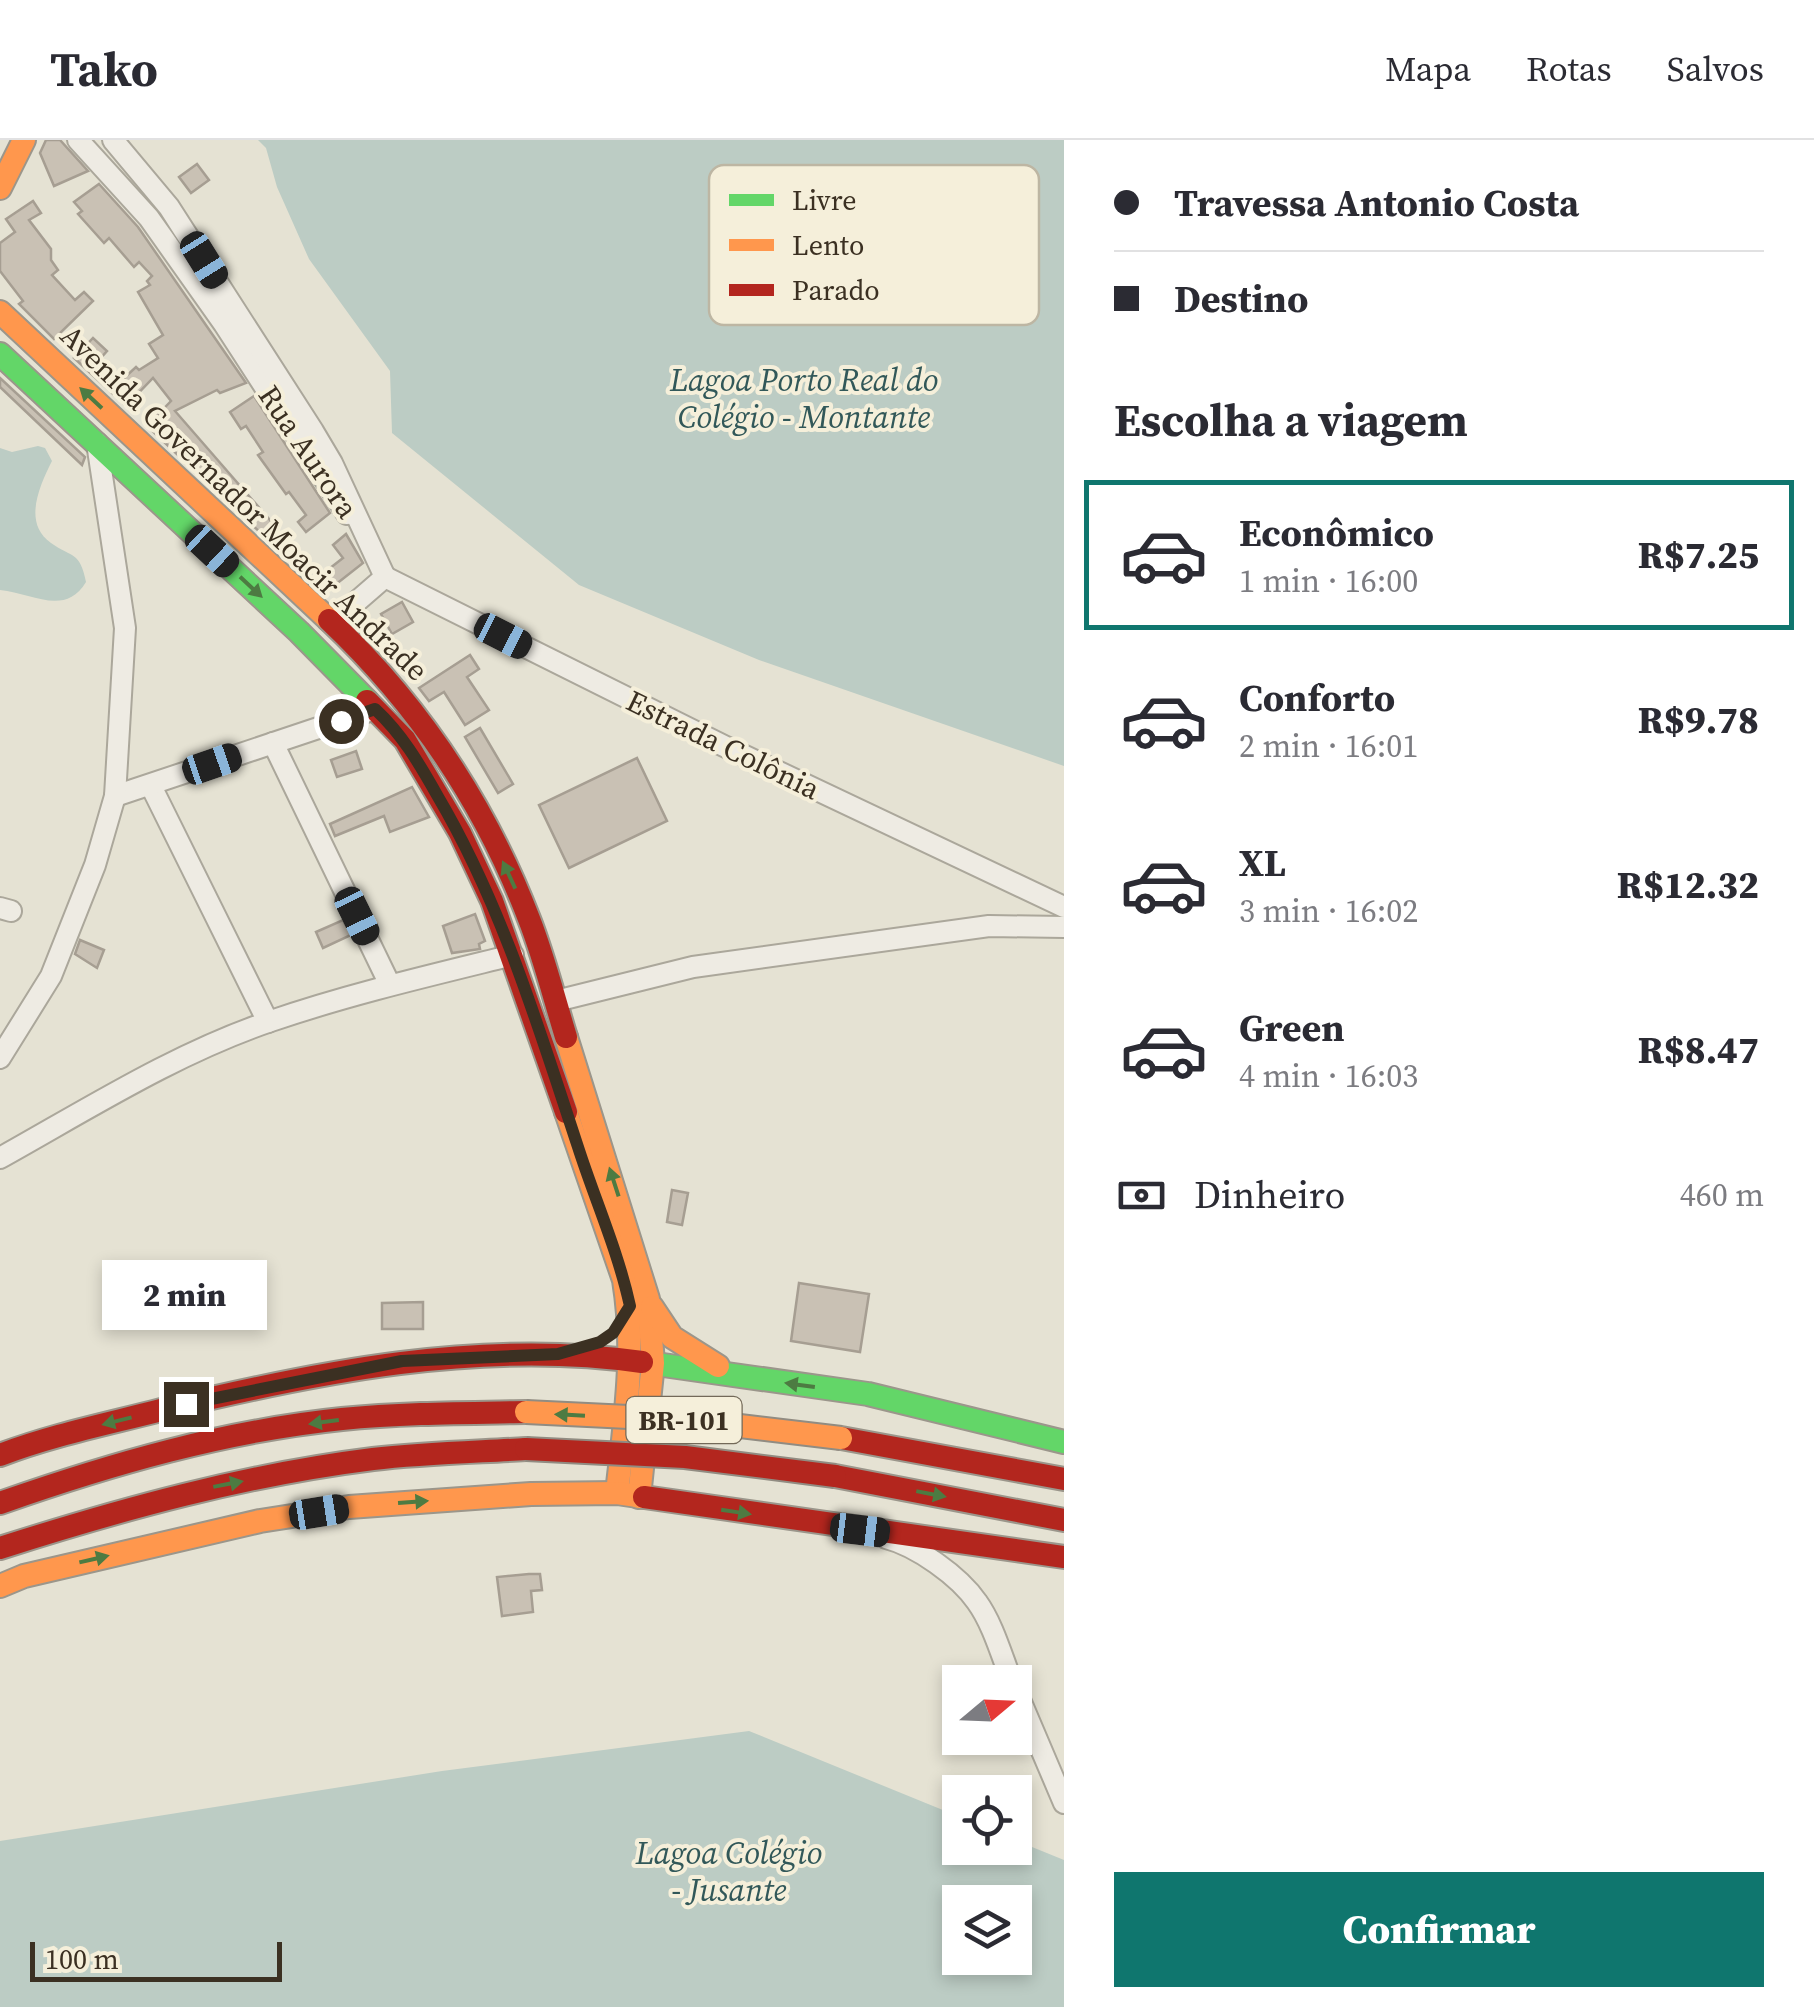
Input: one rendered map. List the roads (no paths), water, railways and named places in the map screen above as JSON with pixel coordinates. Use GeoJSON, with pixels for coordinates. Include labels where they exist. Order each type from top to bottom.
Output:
{"type":"FeatureCollection","features":[{"type":"Feature","properties":{"kind":"main road"},"geometry":{"type":"LineString","coordinates":[[0,188],[24,140]]}},
{"type":"Feature","properties":{"kind":"main road","name":"Avenida Governador Moacir Andrade"},"geometry":{"type":"LineString","coordinates":[[0,312],[332,623],[410,704],[442,748],[495,845],[529,918],[556,1001],[639,1303],[642,1362],[628,1495]]}},
{"type":"Feature","properties":{"kind":"main road","name":"Avenida Governador Moacir Andrade"},"geometry":{"type":"LineString","coordinates":[[0,354],[299,632],[405,740],[460,833],[513,955],[639,1303]]}},
{"type":"Feature","properties":{"kind":"main road"},"geometry":{"type":"LineString","coordinates":[[382,716],[410,704]]}},
{"type":"Feature","properties":{"kind":"main road"},"geometry":{"type":"LineString","coordinates":[[558,1354],[600,1342],[639,1303],[678,1345],[732,1375]]}},
{"type":"Feature","properties":{"kind":"main road","name":"BR-101"},"geometry":{"type":"LineString","coordinates":[[0,1455],[33,1442],[224,1395],[402,1361],[558,1354],[868,1394],[1064,1442]]}},
{"type":"Feature","properties":{"kind":"main road","name":"BR-101"},"geometry":{"type":"LineString","coordinates":[[0,1503],[169,1450],[386,1415],[526,1412],[690,1420],[841,1438],[1064,1479]]}},
{"type":"Feature","properties":{"kind":"main road","name":"BR-101"},"geometry":{"type":"LineString","coordinates":[[0,1548],[106,1513],[264,1478],[376,1459],[526,1449],[685,1456],[835,1476],[1064,1520]]}},
{"type":"Feature","properties":{"kind":"main road"},"geometry":{"type":"LineString","coordinates":[[0,1586],[24,1576],[242,1525],[349,1507],[532,1494],[628,1495],[1064,1556]]}},
{"type":"Feature","properties":{"kind":"street","name":"Rua Aurora"},"geometry":{"type":"LineString","coordinates":[[78,140],[148,218],[224,324],[342,510],[366,533]]}},
{"type":"Feature","properties":{"kind":"street","name":"Rua Aurora"},"geometry":{"type":"LineString","coordinates":[[114,140],[169,207],[204,260],[332,463],[366,533]]}},
{"type":"Feature","properties":{"kind":"street"},"geometry":{"type":"LineString","coordinates":[[0,1058],[51,976],[95,865],[115,796],[125,628],[97,443]]}},
{"type":"Feature","properties":{"kind":"street"},"geometry":{"type":"LineString","coordinates":[[332,623],[385,577],[366,533]]}},
{"type":"Feature","properties":{"kind":"street","name":"Estrada Colônia"},"geometry":{"type":"LineString","coordinates":[[385,577],[724,746],[1064,907]]}},
{"type":"Feature","properties":{"kind":"street"},"geometry":{"type":"LineString","coordinates":[[115,796],[274,743],[382,716]]}},
{"type":"Feature","properties":{"kind":"street"},"geometry":{"type":"LineString","coordinates":[[274,743],[390,985]]}},
{"type":"Feature","properties":{"kind":"street"},"geometry":{"type":"LineString","coordinates":[[151,786],[268,1022]]}},
{"type":"Feature","properties":{"kind":"street"},"geometry":{"type":"LineString","coordinates":[[556,1001],[693,967],[989,926],[1064,927]]}},
{"type":"Feature","properties":{"kind":"street"},"geometry":{"type":"LineString","coordinates":[[0,1158],[153,1073],[268,1022],[390,985],[513,955]]}},
{"type":"Feature","properties":{"kind":"street"},"geometry":{"type":"LineString","coordinates":[[860,1530],[896,1540],[960,1584],[978,1603],[1005,1665]]}},
{"type":"Feature","properties":{"kind":"street"},"geometry":{"type":"LineString","coordinates":[[1032,1728],[1064,1803]]}},
{"type":"Feature","properties":{"kind":"water","name":"Lagoa Porto Real do Colégio - Montante"},"geometry":{"type":"Polygon","coordinates":[[[258,140],[1064,140],[1064,766],[759,660],[579,585],[392,433],[390,371],[309,259],[277,187],[266,148],[258,140]]]}},
{"type":"Feature","properties":{"kind":"water"},"geometry":{"type":"Polygon","coordinates":[[[0,448],[12,452],[45,448],[52,461],[36,504],[37,525],[51,543],[78,560],[86,582],[78,593],[58,601],[0,590],[0,448]]]}},
{"type":"Feature","properties":{"kind":"water","name":"Lagoa Colégio - Jusante"},"geometry":{"type":"Polygon","coordinates":[[[749,1731],[942,1810],[942,1865],[1032,1865],[1032,1847],[1064,1860],[1064,2007],[0,2007],[0,1841],[442,1771],[749,1731]]]}}]}
